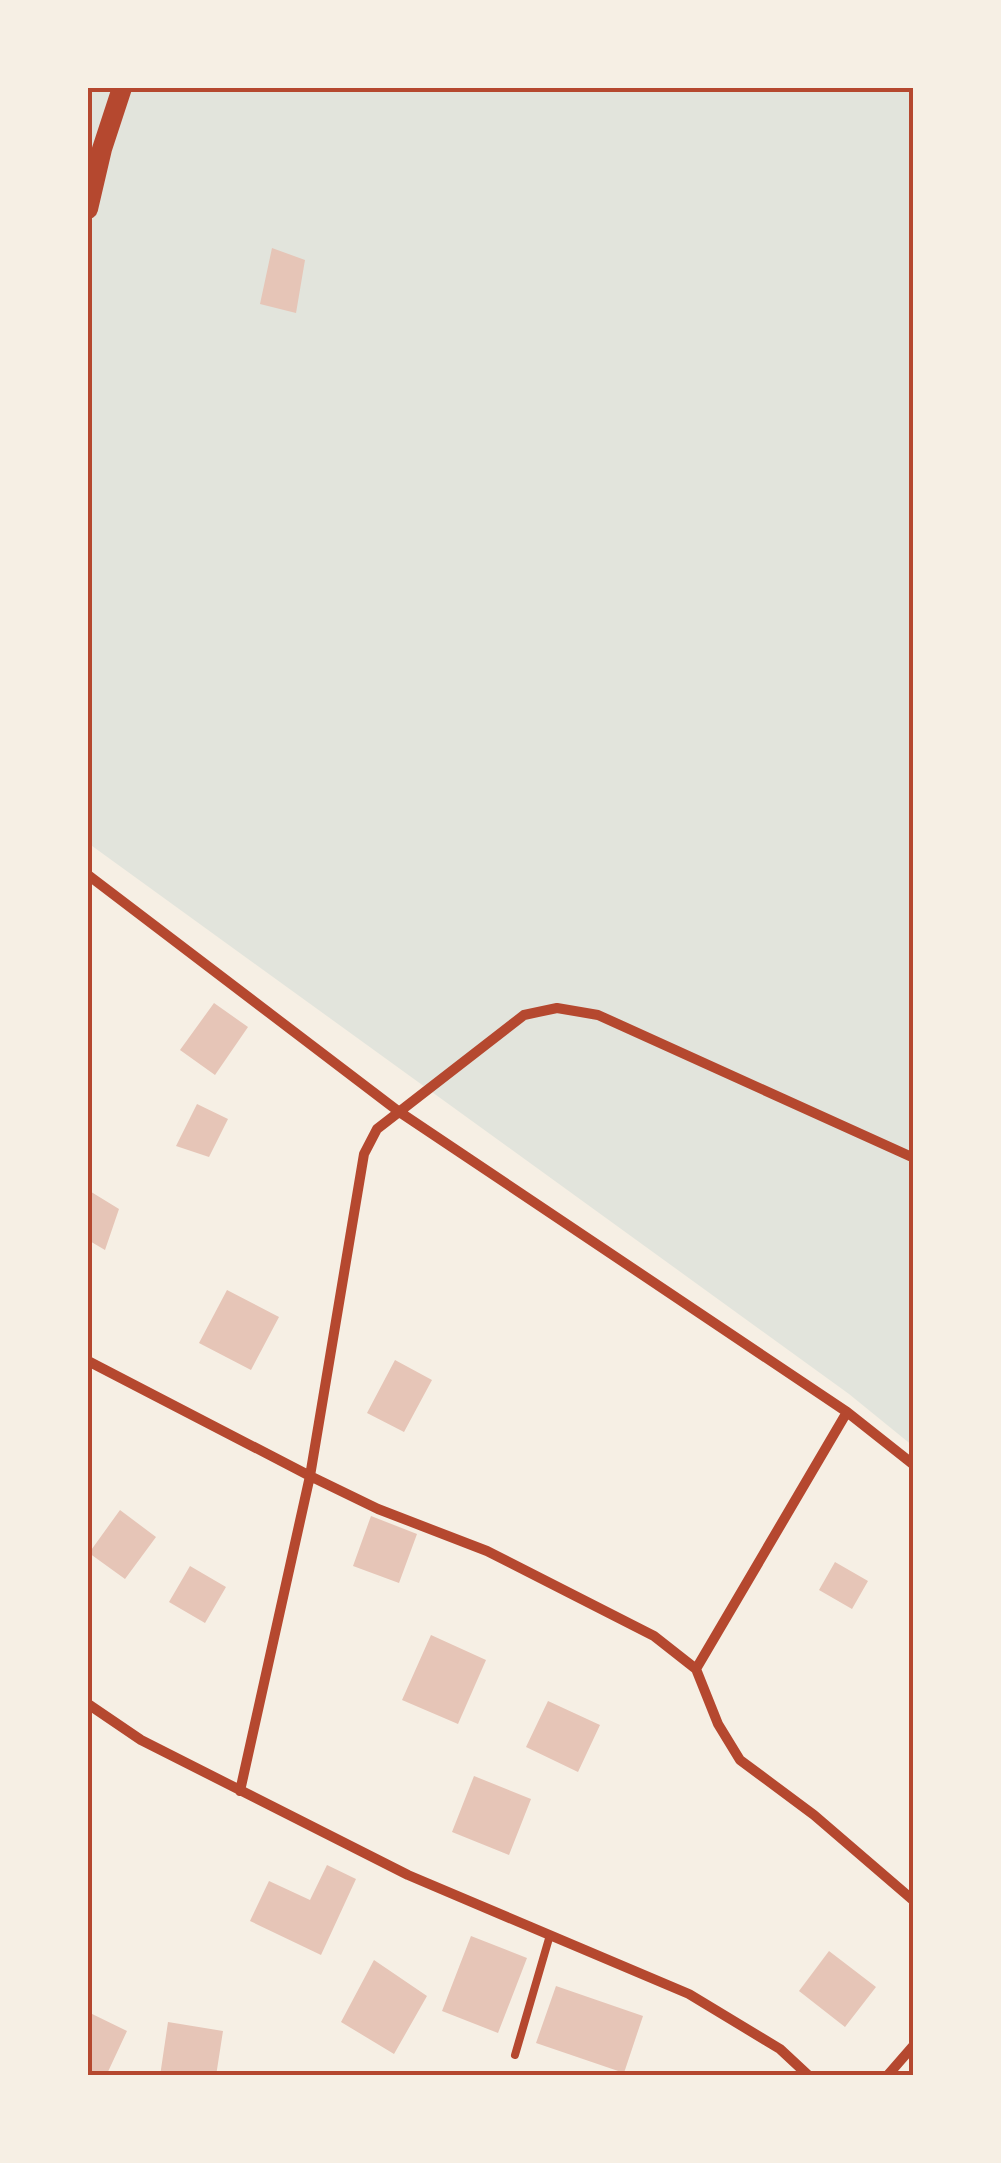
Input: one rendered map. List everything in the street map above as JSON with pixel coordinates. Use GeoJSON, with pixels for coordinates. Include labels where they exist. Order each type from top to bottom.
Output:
{"type":"FeatureCollection","features":[{"type":"Feature","properties":{"kind":"main road"},"geometry":{"type":"LineString","coordinates":[[88,209],[122,88]]}},
{"type":"Feature","properties":{"kind":"street"},"geometry":{"type":"LineString","coordinates":[[88,874],[398,1111],[847,1412],[914,1465]]}},
{"type":"Feature","properties":{"kind":"street"},"geometry":{"type":"LineString","coordinates":[[240,1791],[310,1476],[364,1154],[377,1130],[524,1015],[557,1008],[598,1015],[914,1158]]}},
{"type":"Feature","properties":{"kind":"street"},"geometry":{"type":"LineString","coordinates":[[88,1361],[310,1476],[378,1509],[487,1551],[654,1636],[696,1669],[718,1724],[740,1760],[814,1815],[914,1901]]}},
{"type":"Feature","properties":{"kind":"street"},"geometry":{"type":"LineString","coordinates":[[696,1669],[847,1412]]}},
{"type":"Feature","properties":{"kind":"street"},"geometry":{"type":"LineString","coordinates":[[88,1704],[141,1740],[408,1876],[689,1994],[780,2049],[809,2076]]}},
{"type":"Feature","properties":{"kind":"street"},"geometry":{"type":"LineString","coordinates":[[887,2076],[914,2046]]}},
{"type":"Feature","properties":{"kind":"lane"},"geometry":{"type":"LineString","coordinates":[[515,2055],[550,1935]]}},
{"type":"Feature","properties":{"kind":"shaded area"},"geometry":{"type":"Polygon","coordinates":[[[88,88],[913,88],[913,1446],[849,1394],[88,843],[88,88]]]}},
{"type":"Feature","properties":{"kind":"building"},"geometry":{"type":"Polygon","coordinates":[[[272,248],[305,260],[296,313],[260,304],[272,248]]]}},
{"type":"Feature","properties":{"kind":"building"},"geometry":{"type":"Polygon","coordinates":[[[214,1003],[248,1027],[215,1075],[180,1050],[214,1003]]]}},
{"type":"Feature","properties":{"kind":"building"},"geometry":{"type":"Polygon","coordinates":[[[197,1104],[228,1119],[209,1157],[176,1146],[197,1104]]]}},
{"type":"Feature","properties":{"kind":"building"},"geometry":{"type":"Polygon","coordinates":[[[88,1190],[119,1209],[105,1250],[88,1240],[88,1190]]]}},
{"type":"Feature","properties":{"kind":"building"},"geometry":{"type":"Polygon","coordinates":[[[227,1290],[279,1317],[251,1370],[199,1343],[227,1290]]]}},
{"type":"Feature","properties":{"kind":"building"},"geometry":{"type":"Polygon","coordinates":[[[395,1360],[432,1380],[404,1432],[367,1413],[395,1360]]]}},
{"type":"Feature","properties":{"kind":"building"},"geometry":{"type":"Polygon","coordinates":[[[120,1510],[156,1537],[125,1579],[89,1553],[120,1510]]]}},
{"type":"Feature","properties":{"kind":"building"},"geometry":{"type":"Polygon","coordinates":[[[371,1516],[417,1534],[399,1583],[353,1566],[371,1516]]]}},
{"type":"Feature","properties":{"kind":"building"},"geometry":{"type":"Polygon","coordinates":[[[835,1562],[868,1581],[852,1609],[819,1590],[835,1562]]]}},
{"type":"Feature","properties":{"kind":"building"},"geometry":{"type":"Polygon","coordinates":[[[190,1566],[226,1587],[205,1623],[169,1602],[190,1566]]]}},
{"type":"Feature","properties":{"kind":"building"},"geometry":{"type":"Polygon","coordinates":[[[431,1635],[486,1660],[458,1724],[402,1700],[431,1635]]]}},
{"type":"Feature","properties":{"kind":"building"},"geometry":{"type":"Polygon","coordinates":[[[548,1701],[600,1725],[578,1772],[526,1747],[548,1701]]]}},
{"type":"Feature","properties":{"kind":"building"},"geometry":{"type":"Polygon","coordinates":[[[474,1776],[531,1799],[509,1855],[452,1832],[474,1776]]]}},
{"type":"Feature","properties":{"kind":"building"},"geometry":{"type":"Polygon","coordinates":[[[327,1865],[356,1879],[321,1955],[250,1921],[269,1881],[310,1900],[327,1865]]]}},
{"type":"Feature","properties":{"kind":"building"},"geometry":{"type":"Polygon","coordinates":[[[471,1936],[527,1958],[498,2033],[442,2011],[471,1936]]]}},
{"type":"Feature","properties":{"kind":"building"},"geometry":{"type":"Polygon","coordinates":[[[829,1951],[876,1987],[845,2027],[799,1991],[829,1951]]]}},
{"type":"Feature","properties":{"kind":"building"},"geometry":{"type":"Polygon","coordinates":[[[374,1960],[427,1996],[394,2054],[341,2022],[374,1960]]]}},
{"type":"Feature","properties":{"kind":"building"},"geometry":{"type":"Polygon","coordinates":[[[556,1986],[643,2016],[624,2073],[536,2043],[556,1986]]]}},
{"type":"Feature","properties":{"kind":"building"},"geometry":{"type":"Polygon","coordinates":[[[88,2012],[127,2031],[106,2076],[88,2076],[88,2012]]]}},
{"type":"Feature","properties":{"kind":"building"},"geometry":{"type":"Polygon","coordinates":[[[168,2022],[223,2031],[216,2076],[160,2076],[168,2022]]]}}]}
